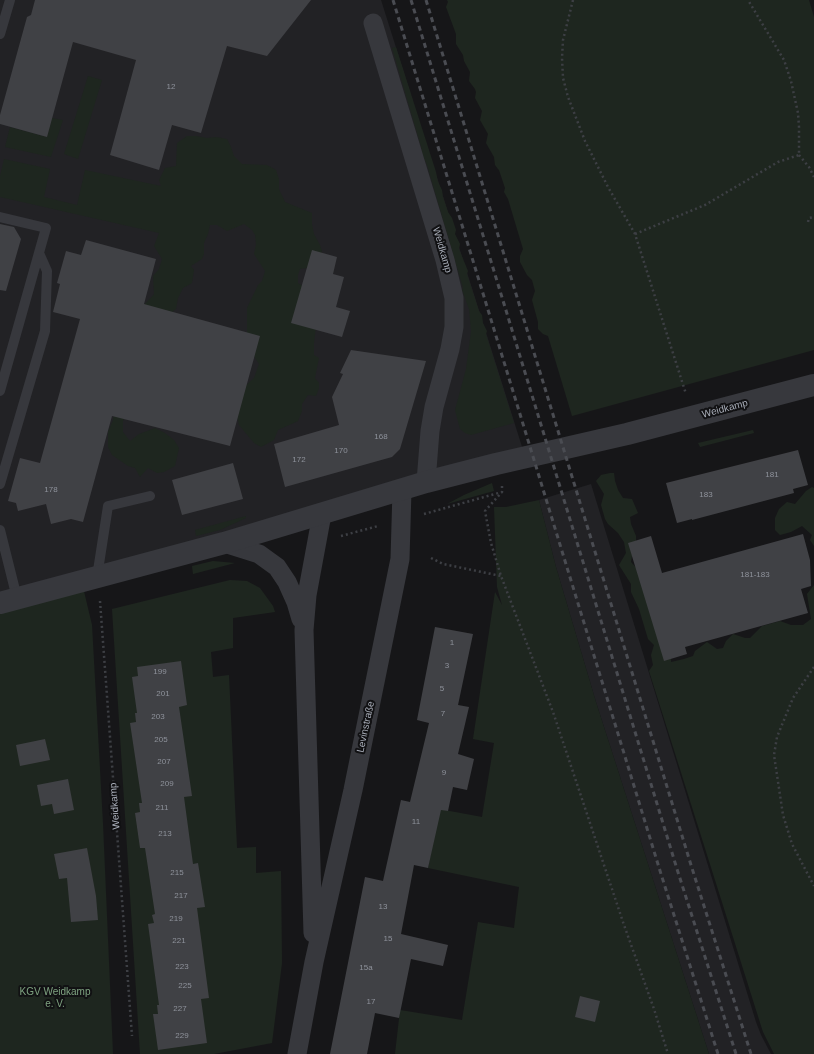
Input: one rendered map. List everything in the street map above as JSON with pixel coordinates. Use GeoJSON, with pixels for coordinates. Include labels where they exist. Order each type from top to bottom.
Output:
{"type":"FeatureCollection","features":[{"type":"Feature","properties":{"kind":"street","name":"Weidkamp"},"geometry":{"type":"LineString","coordinates":[[373,23],[445,260],[454,298],[454,327],[450,349],[434,406],[430,431],[426,482]]}},
{"type":"Feature","properties":{"kind":"street","name":"Weidkamp"},"geometry":{"type":"LineString","coordinates":[[9,600],[224,543],[426,482],[496,464],[627,434],[814,385]]}},
{"type":"Feature","properties":{"kind":"street","name":"Levinstraße"},"geometry":{"type":"LineString","coordinates":[[297,1054],[314,962],[351,798],[400,559],[402,490]]}},
{"type":"Feature","properties":{"kind":"street","name":"Levinstraße"},"geometry":{"type":"LineString","coordinates":[[314,962],[304,630],[307,595],[322,514]]}},
{"type":"Feature","properties":{"kind":"street","name":"Levinstraße"},"geometry":{"type":"LineString","coordinates":[[224,543],[259,554],[277,567],[287,582],[296,602],[304,630]]}},
{"type":"Feature","properties":{"kind":"lane"},"geometry":{"type":"LineString","coordinates":[[0,34],[10,0]]}},
{"type":"Feature","properties":{"kind":"lane"},"geometry":{"type":"LineString","coordinates":[[0,217],[46,228],[0,391]]}},
{"type":"Feature","properties":{"kind":"lane"},"geometry":{"type":"LineString","coordinates":[[0,484],[44,330],[47,271],[38,254]]}},
{"type":"Feature","properties":{"kind":"lane"},"geometry":{"type":"LineString","coordinates":[[97,577],[108,506],[150,496]]}},
{"type":"Feature","properties":{"kind":"lane"},"geometry":{"type":"LineString","coordinates":[[0,530],[9,600]]}},
{"type":"Feature","properties":{"kind":"path"},"geometry":{"type":"LineString","coordinates":[[573,0],[563,40],[562,58],[563,78],[568,97],[585,141],[598,169],[635,234],[694,417]]}},
{"type":"Feature","properties":{"kind":"path"},"geometry":{"type":"LineString","coordinates":[[748,0],[784,60],[792,80],[798,120],[798,155],[809,168],[814,177]]}},
{"type":"Feature","properties":{"kind":"path"},"geometry":{"type":"LineString","coordinates":[[635,234],[705,205],[778,162],[798,155]]}},
{"type":"Feature","properties":{"kind":"path"},"geometry":{"type":"LineString","coordinates":[[808,222],[809,218],[814,217]]}},
{"type":"Feature","properties":{"kind":"path"},"geometry":{"type":"LineString","coordinates":[[317,543],[502,492]]}},
{"type":"Feature","properties":{"kind":"path"},"geometry":{"type":"LineString","coordinates":[[484,511],[491,543],[502,576],[553,712],[668,1054]]}},
{"type":"Feature","properties":{"kind":"path"},"geometry":{"type":"LineString","coordinates":[[431,558],[443,564],[502,576]]}},
{"type":"Feature","properties":{"kind":"path","name":"Weidkamp"},"geometry":{"type":"LineString","coordinates":[[97,577],[132,1036]]}},
{"type":"Feature","properties":{"kind":"path"},"geometry":{"type":"LineString","coordinates":[[814,667],[793,698],[777,737],[774,755],[783,815],[792,844],[814,886]]}},
{"type":"Feature","properties":{"kind":"shaded area"},"geometry":{"type":"Polygon","coordinates":[[[0,0],[381,0],[523,450],[0,601],[0,0]]]}},
{"type":"Feature","properties":{"kind":"shaded area"},"geometry":{"type":"Polygon","coordinates":[[[591,484],[756,1022],[771,1054],[709,1054],[596,702],[556,567],[539,500],[591,484]]]}},
{"type":"Feature","properties":{"kind":"green space"},"geometry":{"type":"Polygon","coordinates":[[[447,0],[809,0],[814,17],[814,350],[572,416],[548,336],[543,334],[538,329],[538,322],[532,300],[535,291],[532,280],[527,275],[520,262],[520,256],[523,249],[508,199],[504,192],[505,188],[499,170],[495,165],[494,157],[486,143],[488,134],[480,120],[482,111],[475,98],[475,89],[469,81],[470,72],[464,61],[463,55],[456,44],[456,34],[446,7],[448,2],[447,0]]]}},
{"type":"Feature","properties":{"kind":"green space"},"geometry":{"type":"Polygon","coordinates":[[[396,47],[438,182],[456,230],[455,234],[460,244],[459,249],[468,271],[467,274],[479,311],[482,315],[483,323],[487,331],[486,334],[514,423],[471,435],[460,429],[455,410],[466,369],[471,331],[469,309],[462,290],[463,288],[427,165],[421,152],[422,150],[392,48],[396,47]]]}},
{"type":"Feature","properties":{"kind":"green space"},"geometry":{"type":"Polygon","coordinates":[[[88,76],[102,80],[78,159],[64,154],[88,76]]]}},
{"type":"Feature","properties":{"kind":"green space"},"geometry":{"type":"Polygon","coordinates":[[[52,118],[63,120],[51,157],[5,147],[10,127],[47,137],[52,118]]]}},
{"type":"Feature","properties":{"kind":"green space"},"geometry":{"type":"Polygon","coordinates":[[[187,136],[227,139],[234,156],[242,164],[267,165],[276,170],[279,179],[279,189],[285,202],[312,213],[314,234],[322,251],[319,260],[313,267],[300,269],[298,283],[309,290],[316,326],[314,355],[319,358],[315,378],[319,383],[319,388],[316,396],[308,395],[302,404],[302,411],[298,421],[278,430],[274,440],[261,447],[254,443],[239,425],[235,407],[243,388],[254,378],[259,364],[247,346],[247,308],[258,285],[262,281],[265,271],[254,254],[256,244],[255,235],[252,230],[244,224],[227,231],[217,225],[210,225],[204,243],[204,254],[202,259],[191,266],[194,270],[192,283],[183,288],[178,298],[176,309],[170,314],[123,421],[123,432],[130,441],[139,434],[155,428],[174,440],[179,448],[175,466],[164,472],[157,473],[148,468],[140,477],[135,468],[128,466],[112,455],[108,447],[108,432],[113,420],[138,309],[154,294],[153,276],[159,269],[162,259],[154,246],[159,233],[0,197],[0,176],[4,159],[50,169],[44,197],[77,205],[85,170],[161,186],[159,180],[165,168],[176,166],[177,143],[187,136]]]}},
{"type":"Feature","properties":{"kind":"green space"},"geometry":{"type":"Polygon","coordinates":[[[753,430],[754,433],[700,447],[698,443],[753,430]]]}},
{"type":"Feature","properties":{"kind":"green space"},"geometry":{"type":"Polygon","coordinates":[[[614,473],[618,490],[623,498],[632,499],[638,513],[630,517],[636,536],[636,547],[631,562],[642,574],[671,654],[671,662],[693,656],[695,651],[707,642],[717,649],[723,648],[726,641],[733,634],[750,638],[762,626],[780,621],[791,625],[803,625],[811,619],[807,594],[814,585],[814,1054],[774,1054],[763,1032],[649,671],[653,665],[651,655],[654,645],[648,639],[639,609],[631,592],[631,584],[619,565],[626,553],[624,542],[618,533],[608,524],[601,505],[604,494],[596,481],[601,475],[614,473]]]}},
{"type":"Feature","properties":{"kind":"green space"},"geometry":{"type":"Polygon","coordinates":[[[492,483],[494,491],[447,504],[464,495],[492,483]]]}},
{"type":"Feature","properties":{"kind":"green space"},"geometry":{"type":"Polygon","coordinates":[[[812,487],[814,488],[814,546],[810,540],[812,535],[802,526],[791,532],[780,535],[775,530],[775,518],[779,509],[787,502],[795,504],[806,491],[812,487]]]}},
{"type":"Feature","properties":{"kind":"green space"},"geometry":{"type":"Polygon","coordinates":[[[539,500],[556,567],[596,702],[709,1054],[395,1054],[400,1010],[462,1020],[478,922],[514,928],[519,887],[428,868],[439,809],[482,817],[494,743],[473,739],[495,592],[502,605],[497,587],[494,507],[506,507],[539,500]]]}},
{"type":"Feature","properties":{"kind":"green space"},"geometry":{"type":"Polygon","coordinates":[[[246,516],[246,518],[220,530],[196,536],[195,530],[246,516]]]}},
{"type":"Feature","properties":{"kind":"green space"},"geometry":{"type":"Polygon","coordinates":[[[213,561],[235,563],[193,574],[192,566],[213,561]]]}},
{"type":"Feature","properties":{"kind":"green space"},"geometry":{"type":"Polygon","coordinates":[[[230,580],[247,581],[260,588],[273,606],[275,612],[233,618],[233,648],[211,652],[213,677],[229,675],[237,848],[256,847],[256,873],[281,871],[282,963],[272,1043],[214,1054],[140,1054],[112,609],[230,580]]]}},
{"type":"Feature","properties":{"kind":"green space","name":"KGV Weidkamp e. V."},"geometry":{"type":"Polygon","coordinates":[[[82,583],[92,625],[103,824],[113,1054],[0,1054],[0,605],[82,583]]]}},
{"type":"Feature","properties":{"kind":"building"},"geometry":{"type":"Polygon","coordinates":[[[35,0],[311,0],[267,56],[227,46],[201,133],[172,125],[159,170],[110,155],[136,60],[73,42],[47,137],[0,124],[0,115],[27,17],[31,15],[35,0]]]}},
{"type":"Feature","properties":{"kind":"building"},"geometry":{"type":"Polygon","coordinates":[[[0,224],[14,227],[21,239],[6,291],[0,290],[0,224]]]}},
{"type":"Feature","properties":{"kind":"building"},"geometry":{"type":"Polygon","coordinates":[[[86,240],[156,259],[144,304],[260,336],[230,446],[112,416],[83,522],[71,519],[51,524],[46,504],[18,511],[16,503],[8,501],[20,458],[40,463],[80,319],[53,312],[60,284],[57,283],[66,251],[81,255],[86,240]]]}},
{"type":"Feature","properties":{"kind":"building"},"geometry":{"type":"Polygon","coordinates":[[[312,250],[337,257],[333,274],[344,277],[336,307],[350,311],[342,337],[291,323],[312,250]]]}},
{"type":"Feature","properties":{"kind":"building"},"geometry":{"type":"Polygon","coordinates":[[[351,350],[426,361],[400,449],[392,457],[285,487],[274,444],[339,425],[332,397],[343,374],[340,373],[351,350]]]}},
{"type":"Feature","properties":{"kind":"building"},"geometry":{"type":"Polygon","coordinates":[[[798,450],[808,485],[793,489],[794,493],[677,523],[666,483],[798,450]]]}},
{"type":"Feature","properties":{"kind":"building"},"geometry":{"type":"Polygon","coordinates":[[[233,463],[243,499],[182,515],[172,480],[233,463]]]}},
{"type":"Feature","properties":{"kind":"building"},"geometry":{"type":"Polygon","coordinates":[[[803,534],[810,560],[811,586],[801,589],[808,613],[685,647],[687,654],[664,661],[628,543],[651,536],[662,573],[803,534]]]}},
{"type":"Feature","properties":{"kind":"building"},"geometry":{"type":"Polygon","coordinates":[[[435,627],[473,634],[458,705],[469,707],[458,754],[474,759],[467,790],[453,787],[448,811],[441,810],[428,868],[414,865],[401,934],[448,945],[443,966],[411,959],[399,1018],[375,1013],[367,1054],[330,1054],[365,877],[383,881],[401,800],[410,802],[429,723],[417,720],[435,627]]]}},
{"type":"Feature","properties":{"kind":"building"},"geometry":{"type":"Polygon","coordinates":[[[181,661],[187,705],[179,707],[192,796],[184,797],[193,864],[198,863],[205,907],[197,908],[209,998],[201,999],[207,1043],[158,1050],[153,1014],[158,1014],[157,1005],[159,1005],[148,924],[154,923],[152,915],[155,914],[145,848],[140,848],[135,813],[140,812],[139,803],[142,803],[130,723],[136,722],[135,713],[137,713],[132,677],[138,676],[137,667],[181,661]]]}},
{"type":"Feature","properties":{"kind":"building"},"geometry":{"type":"Polygon","coordinates":[[[45,739],[50,760],[20,766],[16,745],[45,739]]]}},
{"type":"Feature","properties":{"kind":"building"},"geometry":{"type":"Polygon","coordinates":[[[68,779],[74,810],[54,814],[52,804],[41,806],[37,785],[68,779]]]}},
{"type":"Feature","properties":{"kind":"building"},"geometry":{"type":"Polygon","coordinates":[[[87,848],[96,896],[98,920],[71,922],[67,878],[59,879],[54,854],[87,848]]]}},
{"type":"Feature","properties":{"kind":"building"},"geometry":{"type":"Polygon","coordinates":[[[580,996],[600,1001],[595,1022],[575,1017],[580,996]]]}},
{"type":"Feature","properties":{"kind":"railway"},"geometry":{"type":"LineString","coordinates":[[393,0],[661,874],[718,1054]]}},
{"type":"Feature","properties":{"kind":"railway"},"geometry":{"type":"LineString","coordinates":[[411,0],[677,869],[736,1054]]}},
{"type":"Feature","properties":{"kind":"railway"},"geometry":{"type":"LineString","coordinates":[[426,0],[691,865],[751,1054]]}}]}
